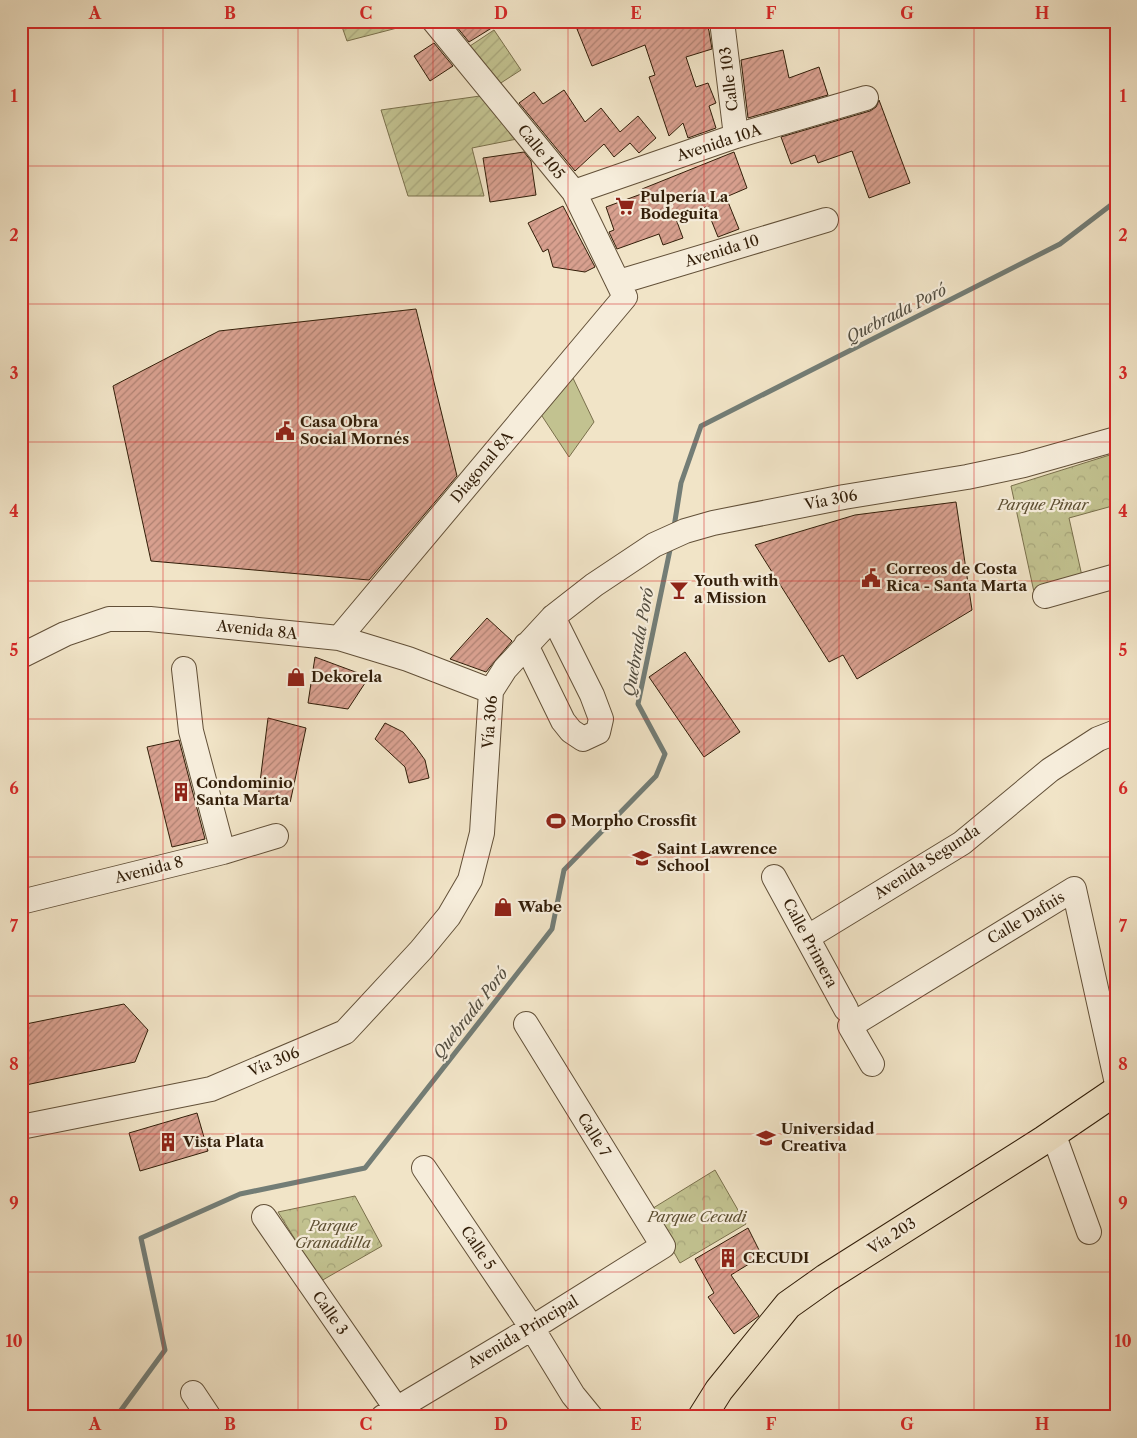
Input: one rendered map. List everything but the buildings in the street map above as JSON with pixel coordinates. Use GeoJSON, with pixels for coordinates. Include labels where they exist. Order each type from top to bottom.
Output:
{"type":"FeatureCollection","features":[{"type":"Feature","properties":{"kind":"main road","name":"Vía 203"},"geometry":{"type":"LineString","coordinates":[[702,1417],[719,1390],[788,1305],[834,1273],[1116,1091]]}},
{"type":"Feature","properties":{"kind":"street","name":"Calle 105"},"geometry":{"type":"LineString","coordinates":[[434,21],[574,192],[622,290]]}},
{"type":"Feature","properties":{"kind":"street","name":"Calle 103"},"geometry":{"type":"LineString","coordinates":[[722,21],[736,136]]}},
{"type":"Feature","properties":{"kind":"street","name":"Avenida 10A"},"geometry":{"type":"LineString","coordinates":[[574,192],[736,136],[866,98]]}},
{"type":"Feature","properties":{"kind":"street","name":"Avenida 10"},"geometry":{"type":"LineString","coordinates":[[622,290],[826,220]]}},
{"type":"Feature","properties":{"kind":"street","name":"Diagonal 8A"},"geometry":{"type":"LineString","coordinates":[[339,638],[622,290]]}},
{"type":"Feature","properties":{"kind":"street","name":"Vía 306"},"geometry":{"type":"LineString","coordinates":[[22,1125],[211,1089],[345,1032],[421,950],[449,916],[470,880],[482,833],[491,691],[505,669],[553,617],[594,584],[654,545],[685,531],[713,523],[844,497],[966,478],[1024,465],[1116,439]]}},
{"type":"Feature","properties":{"kind":"street"},"geometry":{"type":"LineString","coordinates":[[1045,596],[1116,576]]}},
{"type":"Feature","properties":{"kind":"street"},"geometry":{"type":"LineString","coordinates":[[526,645],[563,721],[571,731],[583,739],[598,732],[601,719],[595,703],[553,617]]}},
{"type":"Feature","properties":{"kind":"street","name":"Avenida 8A"},"geometry":{"type":"LineString","coordinates":[[21,656],[66,634],[109,619],[150,619],[339,638],[408,659],[491,691]]}},
{"type":"Feature","properties":{"kind":"street"},"geometry":{"type":"LineString","coordinates":[[184,669],[193,738],[222,852]]}},
{"type":"Feature","properties":{"kind":"street","name":"Avenida Segunda"},"geometry":{"type":"LineString","coordinates":[[808,937],[962,843],[1050,770],[1098,739],[1116,732]]}},
{"type":"Feature","properties":{"kind":"street","name":"Avenida 8"},"geometry":{"type":"LineString","coordinates":[[21,902],[222,852],[276,836]]}},
{"type":"Feature","properties":{"kind":"street","name":"Calle Primera"},"geometry":{"type":"LineString","coordinates":[[774,877],[846,1009]]}},
{"type":"Feature","properties":{"kind":"street","name":"Calle Dafnis"},"geometry":{"type":"LineString","coordinates":[[872,1064],[850,1026],[1074,889],[1116,1079]]}},
{"type":"Feature","properties":{"kind":"street","name":"Calle 7"},"geometry":{"type":"LineString","coordinates":[[526,1024],[663,1246]]}},
{"type":"Feature","properties":{"kind":"street"},"geometry":{"type":"LineString","coordinates":[[1053,1133],[1089,1232]]}},
{"type":"Feature","properties":{"kind":"street","name":"Calle 5"},"geometry":{"type":"LineString","coordinates":[[424,1168],[532,1328],[573,1395],[591,1417]]}},
{"type":"Feature","properties":{"kind":"street","name":"Calle 3"},"geometry":{"type":"LineString","coordinates":[[264,1217],[389,1412]]}},
{"type":"Feature","properties":{"kind":"street","name":"Avenida Principal"},"geometry":{"type":"LineString","coordinates":[[389,1412],[532,1328],[663,1246]]}},
{"type":"Feature","properties":{"kind":"street"},"geometry":{"type":"LineString","coordinates":[[194,1393],[209,1417]]}},
{"type":"Feature","properties":{"kind":"green space"},"geometry":{"type":"Polygon","coordinates":[[[340,21],[424,21],[347,41],[340,21]]]}},
{"type":"Feature","properties":{"kind":"green space"},"geometry":{"type":"Polygon","coordinates":[[[494,30],[521,70],[493,88],[467,48],[494,30]]]}},
{"type":"Feature","properties":{"kind":"green space"},"geometry":{"type":"Polygon","coordinates":[[[487,95],[522,138],[472,148],[484,196],[408,196],[381,110],[487,95]]]}},
{"type":"Feature","properties":{"kind":"green space"},"geometry":{"type":"Polygon","coordinates":[[[572,376],[594,422],[569,457],[540,413],[572,376]]]}},
{"type":"Feature","properties":{"kind":"green space","name":"Parque Pinar"},"geometry":{"type":"Polygon","coordinates":[[[1116,453],[1116,505],[1069,518],[1082,576],[1034,592],[1011,486],[1116,453]]]}},
{"type":"Feature","properties":{"kind":"green space","name":"Parque Cecudi"},"geometry":{"type":"Polygon","coordinates":[[[715,1170],[746,1224],[680,1263],[650,1210],[715,1170]]]}},
{"type":"Feature","properties":{"kind":"green space","name":"Parque Granadilla"},"geometry":{"type":"Polygon","coordinates":[[[355,1196],[382,1246],[321,1281],[278,1212],[355,1196]]]}},
{"type":"Feature","properties":{"kind":"waterway","name":"Quebrada Poró"},"geometry":{"type":"LineString","coordinates":[[674,527],[681,483],[701,426],[1060,244],[1111,205],[1116,188]]}},
{"type":"Feature","properties":{"kind":"waterway","name":"Quebrada Poró"},"geometry":{"type":"LineString","coordinates":[[116,1417],[165,1350],[141,1238],[240,1194],[365,1168],[552,929],[564,870],[656,776],[665,754],[638,704],[671,545]]}},
{"type":"Feature","properties":{"kind":"place","name":"Pulpería La Bodeguita"},"geometry":{"type":"Point","coordinates":[625,206]}},
{"type":"Feature","properties":{"kind":"place","name":"Casa Obra Social Mornés"},"geometry":{"type":"Point","coordinates":[285,431]}},
{"type":"Feature","properties":{"kind":"place","name":"Correos de Costa Rica - Santa Marta"},"geometry":{"type":"Point","coordinates":[871,578]}},
{"type":"Feature","properties":{"kind":"place","name":"Youth with a Mission"},"geometry":{"type":"Point","coordinates":[679,590]}},
{"type":"Feature","properties":{"kind":"place","name":"Dekorela"},"geometry":{"type":"Point","coordinates":[296,677]}},
{"type":"Feature","properties":{"kind":"place","name":"Condominio Santa Marta"},"geometry":{"type":"Point","coordinates":[181,792]}},
{"type":"Feature","properties":{"kind":"place","name":"Morpho Crossfit"},"geometry":{"type":"Point","coordinates":[556,821]}},
{"type":"Feature","properties":{"kind":"place","name":"Saint Lawrence School"},"geometry":{"type":"Point","coordinates":[642,858]}},
{"type":"Feature","properties":{"kind":"place","name":"Wabe"},"geometry":{"type":"Point","coordinates":[503,907]}},
{"type":"Feature","properties":{"kind":"place","name":"Universidad Creativa"},"geometry":{"type":"Point","coordinates":[766,1138]}},
{"type":"Feature","properties":{"kind":"place","name":"Vista Plata"},"geometry":{"type":"Point","coordinates":[168,1142]}},
{"type":"Feature","properties":{"kind":"place","name":"CECUDI"},"geometry":{"type":"Point","coordinates":[728,1258]}}]}
